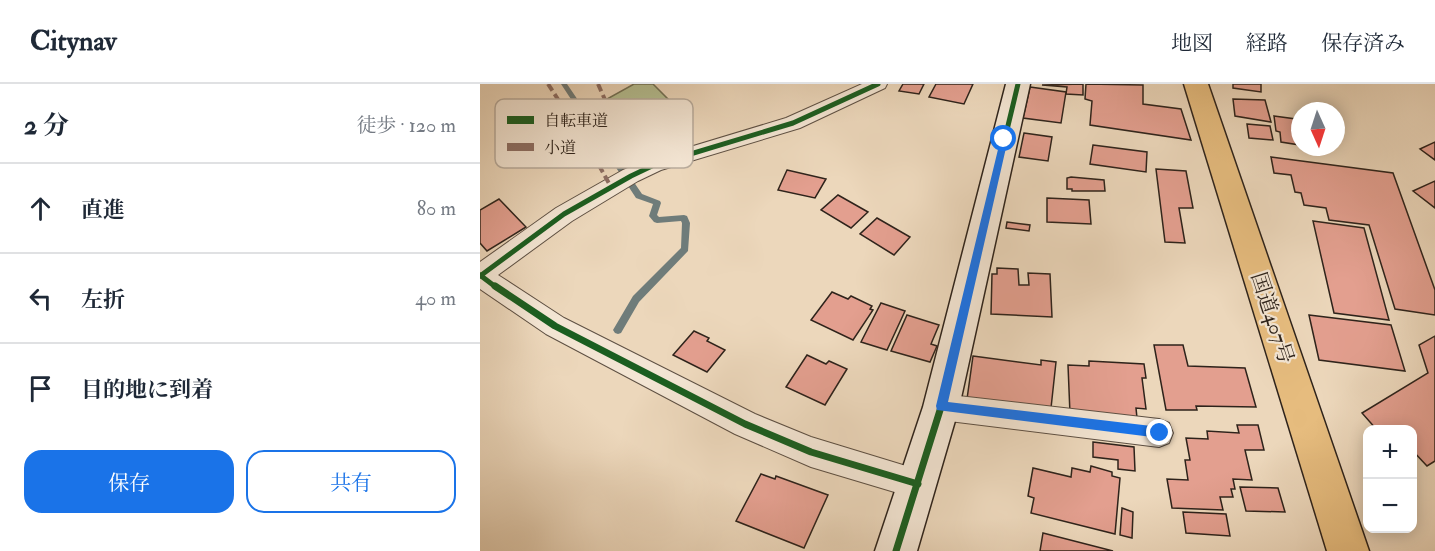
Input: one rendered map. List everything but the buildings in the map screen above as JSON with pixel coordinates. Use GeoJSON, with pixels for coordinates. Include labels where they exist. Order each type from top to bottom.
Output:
{"type":"FeatureCollection","features":[{"type":"Feature","properties":{"kind":"highway","name":"国道407号"},"geometry":{"type":"LineString","coordinates":[[1196,84],[1348,551]]}},
{"type":"Feature","properties":{"kind":"street"},"geometry":{"type":"LineString","coordinates":[[693,153],[802,120],[878,84]]}},
{"type":"Feature","properties":{"kind":"street"},"geometry":{"type":"LineString","coordinates":[[896,551],[941,406],[1018,84]]}},
{"type":"Feature","properties":{"kind":"street"},"geometry":{"type":"LineString","coordinates":[[647,168],[633,174],[518,245],[480,275],[555,326],[745,424],[811,452],[918,484]]}},
{"type":"Feature","properties":{"kind":"street"},"geometry":{"type":"LineString","coordinates":[[941,406],[1160,433]]}},
{"type":"Feature","properties":{"kind":"green space"},"geometry":{"type":"Polygon","coordinates":[[[634,84],[653,84],[668,99],[607,99],[634,84]]]}},
{"type":"Feature","properties":{"kind":"waterway"},"geometry":{"type":"LineString","coordinates":[[564,84],[574,99]]}},
{"type":"Feature","properties":{"kind":"waterway"},"geometry":{"type":"LineString","coordinates":[[618,330],[636,299],[685,249],[686,223],[684,218],[657,220],[653,216],[657,203],[639,196],[620,168]]}},
{"type":"Feature","properties":{"kind":"marked path"},"geometry":{"type":"LineString","coordinates":[[548,84],[558,99]]}},
{"type":"Feature","properties":{"kind":"marked path"},"geometry":{"type":"LineString","coordinates":[[598,84],[605,99]]}},
{"type":"Feature","properties":{"kind":"marked path"},"geometry":{"type":"LineString","coordinates":[[600,168],[611,187]]}},
{"type":"Feature","properties":{"kind":"cycle path"},"geometry":{"type":"LineString","coordinates":[[693,153],[793,123],[878,84]]}},
{"type":"Feature","properties":{"kind":"cycle path"},"geometry":{"type":"LineString","coordinates":[[896,551],[941,407],[1018,84]]}},
{"type":"Feature","properties":{"kind":"cycle path"},"geometry":{"type":"LineString","coordinates":[[480,276],[564,214],[648,168]]}},
{"type":"Feature","properties":{"kind":"cycle path"},"geometry":{"type":"LineString","coordinates":[[480,275],[513,300],[555,326],[745,424],[811,452],[918,484]]}},
{"type":"Feature","properties":{"kind":"route"},"geometry":{"type":"LineString","coordinates":[[1004,139],[941,406],[1160,433]]}}]}
